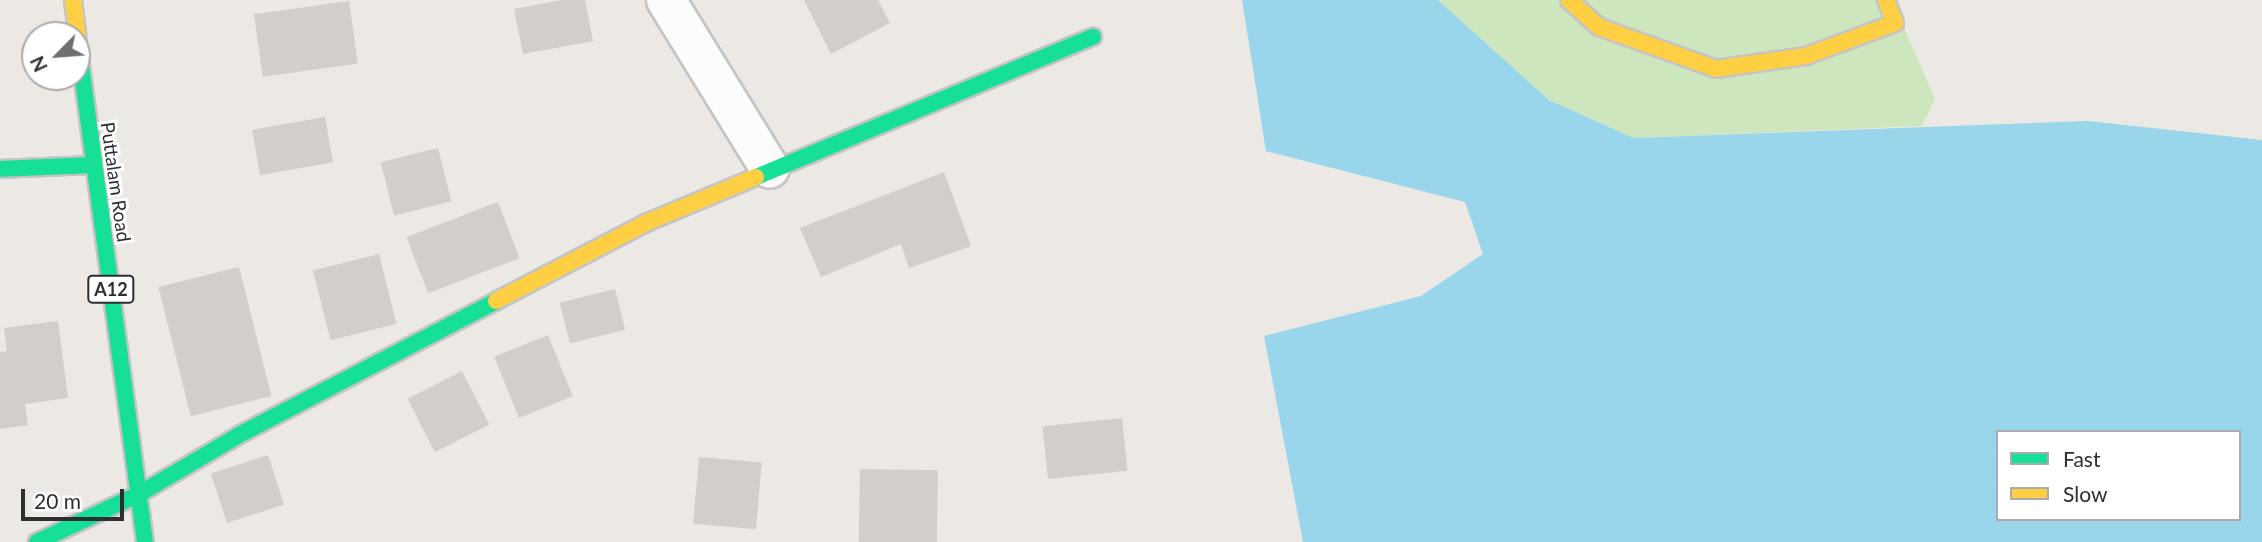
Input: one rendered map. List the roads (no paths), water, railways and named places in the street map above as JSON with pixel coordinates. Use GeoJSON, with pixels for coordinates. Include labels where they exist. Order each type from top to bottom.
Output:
{"type":"FeatureCollection","features":[{"type":"Feature","properties":{"kind":"main road","name":"Puttalam Road"},"geometry":{"type":"LineString","coordinates":[[73,0],[75,21]]}},
{"type":"Feature","properties":{"kind":"main road"},"geometry":{"type":"LineString","coordinates":[[1569,0],[1599,27],[1716,69],[1806,56],[1895,23],[1886,0]]}},
{"type":"Feature","properties":{"kind":"main road"},"geometry":{"type":"LineString","coordinates":[[37,542],[139,494],[239,435],[636,228],[770,169],[1093,37]]}},
{"type":"Feature","properties":{"kind":"main road","name":"Puttalam Road"},"geometry":{"type":"LineString","coordinates":[[83,91],[91,166],[145,542]]}},
{"type":"Feature","properties":{"kind":"main road"},"geometry":{"type":"LineString","coordinates":[[0,169],[91,166]]}},
{"type":"Feature","properties":{"kind":"street"},"geometry":{"type":"LineString","coordinates":[[666,0],[770,169]]}},
{"type":"Feature","properties":{"kind":"water"},"geometry":{"type":"Polygon","coordinates":[[[1242,0],[1438,0],[1549,100],[1634,138],[2088,121],[2262,140],[2262,542],[1303,542],[1264,336],[1421,296],[1483,254],[1465,202],[1266,151],[1242,0]]]}}]}
